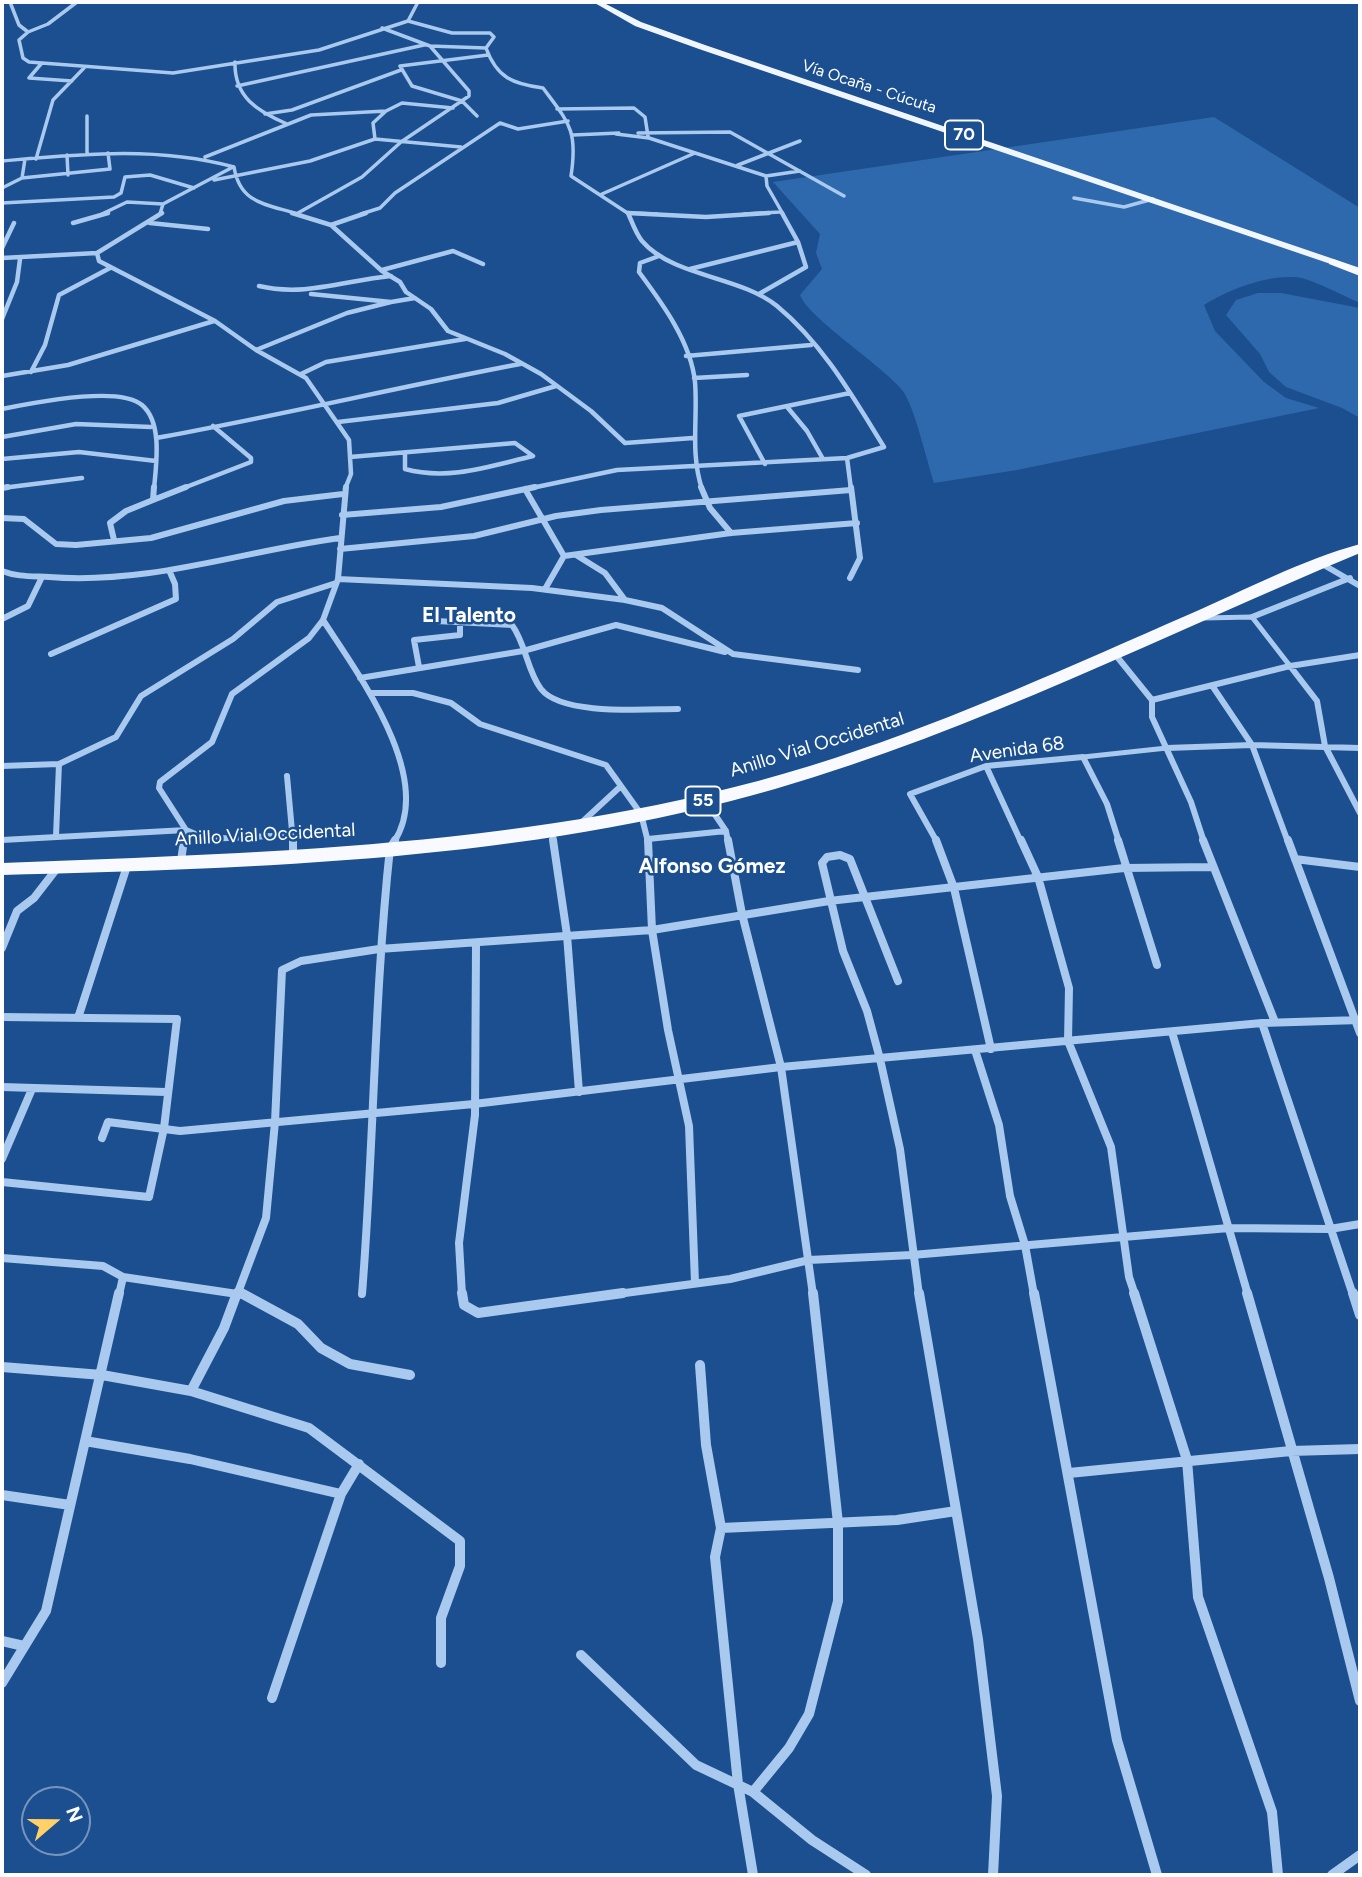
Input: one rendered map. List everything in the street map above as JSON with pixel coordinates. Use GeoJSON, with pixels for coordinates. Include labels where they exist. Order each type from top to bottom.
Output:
{"type":"FeatureCollection","features":[{"type":"Feature","properties":{"kind":"highway"},"geometry":{"type":"LineString","coordinates":[[1333,262],[1360,272]]}},
{"type":"Feature","properties":{"kind":"highway","name":"Anillo Vial Occidental"},"geometry":{"type":"LineString","coordinates":[[2,869],[390,848],[579,825],[705,800],[767,785],[903,742],[1360,548]]}},
{"type":"Feature","properties":{"kind":"main road","name":"Vía Ocaña - Cúcuta"},"geometry":{"type":"LineString","coordinates":[[597,2],[638,24],[702,47],[1333,262]]}},
{"type":"Feature","properties":{"kind":"street"},"geometry":{"type":"LineString","coordinates":[[10,2],[19,25],[28,32]]}},
{"type":"Feature","properties":{"kind":"street"},"geometry":{"type":"LineString","coordinates":[[77,2],[48,24],[28,32],[19,40],[20,52],[29,62],[84,68],[150,69],[173,73],[319,50],[408,21],[452,33],[485,32],[494,37],[486,48]]}},
{"type":"Feature","properties":{"kind":"street"},"geometry":{"type":"LineString","coordinates":[[408,21],[418,2]]}},
{"type":"Feature","properties":{"kind":"street"},"geometry":{"type":"LineString","coordinates":[[298,213],[362,177],[401,142],[469,96],[469,91],[445,61],[427,45],[382,28]]}},
{"type":"Feature","properties":{"kind":"street"},"geometry":{"type":"LineString","coordinates":[[237,86],[427,45],[486,48]]}},
{"type":"Feature","properties":{"kind":"street"},"geometry":{"type":"LineString","coordinates":[[342,515],[441,507],[617,471],[847,458],[884,447],[880,437],[861,414],[836,369],[778,307],[759,295],[659,256],[641,240],[628,214],[602,194],[571,176],[575,151],[568,121],[543,88],[508,82],[488,55],[486,48]]}},
{"type":"Feature","properties":{"kind":"street"},"geometry":{"type":"LineString","coordinates":[[477,116],[462,101],[412,86],[400,66],[488,55]]}},
{"type":"Feature","properties":{"kind":"street"},"geometry":{"type":"LineString","coordinates":[[235,62],[237,86],[265,114],[287,124]]}},
{"type":"Feature","properties":{"kind":"street"},"geometry":{"type":"LineString","coordinates":[[41,64],[28,77],[72,81]]}},
{"type":"Feature","properties":{"kind":"street"},"geometry":{"type":"LineString","coordinates":[[36,159],[53,100],[84,68]]}},
{"type":"Feature","properties":{"kind":"street"},"geometry":{"type":"LineString","coordinates":[[265,114],[292,110],[401,70]]}},
{"type":"Feature","properties":{"kind":"street"},"geometry":{"type":"LineString","coordinates":[[375,139],[373,123],[386,111],[402,103],[453,108]]}},
{"type":"Feature","properties":{"kind":"street"},"geometry":{"type":"LineString","coordinates":[[557,109],[634,108],[645,117],[648,135]]}},
{"type":"Feature","properties":{"kind":"street"},"geometry":{"type":"LineString","coordinates":[[203,158],[287,124],[323,114],[386,111]]}},
{"type":"Feature","properties":{"kind":"street"},"geometry":{"type":"LineString","coordinates":[[87,116],[87,153]]}},
{"type":"Feature","properties":{"kind":"street"},"geometry":{"type":"LineString","coordinates":[[331,225],[380,208],[395,193],[500,123],[518,129],[568,121]]}},
{"type":"Feature","properties":{"kind":"street"},"geometry":{"type":"LineString","coordinates":[[573,135],[730,132],[844,196]]}},
{"type":"Feature","properties":{"kind":"street"},"geometry":{"type":"LineString","coordinates":[[648,135],[766,176],[802,171]]}},
{"type":"Feature","properties":{"kind":"street"},"geometry":{"type":"LineString","coordinates":[[2,202],[114,197],[127,201],[163,204],[214,180],[310,161],[375,139],[461,147]]}},
{"type":"Feature","properties":{"kind":"street"},"geometry":{"type":"LineString","coordinates":[[738,165],[766,151],[800,141]]}},
{"type":"Feature","properties":{"kind":"street"},"geometry":{"type":"LineString","coordinates":[[2,161],[87,153],[170,153],[203,158],[234,167]]}},
{"type":"Feature","properties":{"kind":"street"},"geometry":{"type":"LineString","coordinates":[[2,188],[22,178],[110,169],[108,153]]}},
{"type":"Feature","properties":{"kind":"street"},"geometry":{"type":"LineString","coordinates":[[602,194],[695,153]]}},
{"type":"Feature","properties":{"kind":"street"},"geometry":{"type":"LineString","coordinates":[[67,155],[68,175]]}},
{"type":"Feature","properties":{"kind":"street"},"geometry":{"type":"LineString","coordinates":[[22,178],[25,159]]}},
{"type":"Feature","properties":{"kind":"street"},"geometry":{"type":"LineString","coordinates":[[234,167],[233,177],[252,200],[331,225],[382,271],[392,276],[431,309],[448,331],[505,354],[520,363],[556,386],[625,443],[694,438]]}},
{"type":"Feature","properties":{"kind":"street"},"geometry":{"type":"LineString","coordinates":[[214,180],[220,172],[234,167]]}},
{"type":"Feature","properties":{"kind":"street"},"geometry":{"type":"LineString","coordinates":[[114,197],[121,193],[125,177],[150,175],[195,188]]}},
{"type":"Feature","properties":{"kind":"street"},"geometry":{"type":"LineString","coordinates":[[759,295],[806,267],[798,242],[780,212],[766,176]]}},
{"type":"Feature","properties":{"kind":"street"},"geometry":{"type":"LineString","coordinates":[[1074,198],[1117,209],[1138,207],[1153,199]]}},
{"type":"Feature","properties":{"kind":"street"},"geometry":{"type":"LineString","coordinates":[[73,223],[114,211],[127,201]]}},
{"type":"Feature","properties":{"kind":"street"},"geometry":{"type":"LineString","coordinates":[[2,258],[97,253],[150,223],[162,213],[163,204]]}},
{"type":"Feature","properties":{"kind":"street"},"geometry":{"type":"LineString","coordinates":[[628,214],[706,217],[780,212]]}},
{"type":"Feature","properties":{"kind":"street"},"geometry":{"type":"LineString","coordinates":[[2,248],[14,223]]}},
{"type":"Feature","properties":{"kind":"street"},"geometry":{"type":"LineString","coordinates":[[150,223],[208,229]]}},
{"type":"Feature","properties":{"kind":"street"},"geometry":{"type":"LineString","coordinates":[[688,269],[798,242]]}},
{"type":"Feature","properties":{"kind":"street"},"geometry":{"type":"LineString","coordinates":[[382,271],[453,251],[482,264]]}},
{"type":"Feature","properties":{"kind":"street"},"geometry":{"type":"LineString","coordinates":[[97,253],[99,261],[110,268],[144,282],[215,321],[256,350],[301,374],[349,440],[351,474],[343,495],[337,581],[323,620],[309,638],[232,694],[212,743],[160,782],[159,788],[186,830],[181,861]]}},
{"type":"Feature","properties":{"kind":"street"},"geometry":{"type":"LineString","coordinates":[[659,256],[640,263],[639,272],[664,304],[694,378],[694,438],[703,499],[713,519],[731,533]]}},
{"type":"Feature","properties":{"kind":"street"},"geometry":{"type":"LineString","coordinates":[[2,319],[17,282],[20,259]]}},
{"type":"Feature","properties":{"kind":"street"},"geometry":{"type":"LineString","coordinates":[[31,372],[45,345],[59,295],[110,268]]}},
{"type":"Feature","properties":{"kind":"street"},"geometry":{"type":"LineString","coordinates":[[306,293],[364,277],[392,276]]}},
{"type":"Feature","properties":{"kind":"street"},"geometry":{"type":"LineString","coordinates":[[259,286],[282,293],[391,302]]}},
{"type":"Feature","properties":{"kind":"street"},"geometry":{"type":"LineString","coordinates":[[256,350],[347,313],[415,298]]}},
{"type":"Feature","properties":{"kind":"street"},"geometry":{"type":"LineString","coordinates":[[2,376],[96,358],[215,321]]}},
{"type":"Feature","properties":{"kind":"street"},"geometry":{"type":"LineString","coordinates":[[301,374],[326,362],[465,339]]}},
{"type":"Feature","properties":{"kind":"street"},"geometry":{"type":"LineString","coordinates":[[686,356],[811,345]]}},
{"type":"Feature","properties":{"kind":"street"},"geometry":{"type":"LineString","coordinates":[[156,438],[296,413],[325,404],[520,363]]}},
{"type":"Feature","properties":{"kind":"street"},"geometry":{"type":"LineString","coordinates":[[694,378],[747,375]]}},
{"type":"Feature","properties":{"kind":"street"},"geometry":{"type":"LineString","coordinates":[[338,422],[498,403],[556,386]]}},
{"type":"Feature","properties":{"kind":"street"},"geometry":{"type":"LineString","coordinates":[[765,464],[739,416],[788,408],[850,393]]}},
{"type":"Feature","properties":{"kind":"street"},"geometry":{"type":"LineString","coordinates":[[2,409],[68,398],[112,398],[142,404],[156,438],[153,500]]}},
{"type":"Feature","properties":{"kind":"street"},"geometry":{"type":"LineString","coordinates":[[788,408],[807,431],[823,459]]}},
{"type":"Feature","properties":{"kind":"street"},"geometry":{"type":"LineString","coordinates":[[2,437],[32,429],[99,422],[151,427]]}},
{"type":"Feature","properties":{"kind":"street"},"geometry":{"type":"LineString","coordinates":[[114,540],[110,523],[126,511],[251,462],[251,458],[212,426]]}},
{"type":"Feature","properties":{"kind":"street"},"geometry":{"type":"LineString","coordinates":[[350,457],[405,455],[515,443],[533,456],[445,474],[422,476],[405,469],[405,455]]}},
{"type":"Feature","properties":{"kind":"street"},"geometry":{"type":"LineString","coordinates":[[2,459],[83,449],[120,452],[156,461]]}},
{"type":"Feature","properties":{"kind":"street"},"geometry":{"type":"LineString","coordinates":[[847,458],[860,558],[850,578]]}},
{"type":"Feature","properties":{"kind":"street"},"geometry":{"type":"LineString","coordinates":[[2,488],[82,478]]}},
{"type":"Feature","properties":{"kind":"street"},"geometry":{"type":"LineString","coordinates":[[525,489],[564,556]]}},
{"type":"Feature","properties":{"kind":"street"},"geometry":{"type":"LineString","coordinates":[[340,549],[456,539],[495,533],[542,519],[703,499],[851,490]]}},
{"type":"Feature","properties":{"kind":"street"},"geometry":{"type":"LineString","coordinates":[[2,518],[24,519],[56,544],[76,545],[151,538],[284,501],[343,495]]}},
{"type":"Feature","properties":{"kind":"street"},"geometry":{"type":"LineString","coordinates":[[545,589],[564,556],[731,533],[857,523]]}},
{"type":"Feature","properties":{"kind":"street"},"geometry":{"type":"LineString","coordinates":[[2,571],[41,577],[96,579],[169,570],[289,544],[340,538]]}},
{"type":"Feature","properties":{"kind":"street"},"geometry":{"type":"LineString","coordinates":[[575,554],[605,570],[620,586],[625,600]]}},
{"type":"Feature","properties":{"kind":"street"},"geometry":{"type":"LineString","coordinates":[[1322,564],[1359,583]]}},
{"type":"Feature","properties":{"kind":"street"},"geometry":{"type":"LineString","coordinates":[[51,654],[176,599],[175,584],[169,570]]}},
{"type":"Feature","properties":{"kind":"street"},"geometry":{"type":"LineString","coordinates":[[2,619],[28,606],[41,577]]}},
{"type":"Feature","properties":{"kind":"street"},"geometry":{"type":"LineString","coordinates":[[1198,617],[1252,617],[1350,578]]}},
{"type":"Feature","properties":{"kind":"street"},"geometry":{"type":"LineString","coordinates":[[2,766],[59,764],[116,737],[141,696],[233,639],[277,602],[337,581],[436,581],[545,589],[625,600],[662,608],[733,654]]}},
{"type":"Feature","properties":{"kind":"street"},"geometry":{"type":"LineString","coordinates":[[1252,617],[1317,701],[1325,746],[1360,813]]}},
{"type":"Feature","properties":{"kind":"street"},"geometry":{"type":"LineString","coordinates":[[323,620],[371,693],[403,766],[405,825],[390,848],[379,949],[372,1170],[362,1294]]}},
{"type":"Feature","properties":{"kind":"street"},"geometry":{"type":"LineString","coordinates":[[436,621],[512,625],[542,692],[554,700],[576,706],[678,709]]}},
{"type":"Feature","properties":{"kind":"street"},"geometry":{"type":"LineString","coordinates":[[419,667],[414,640],[460,635],[460,621]]}},
{"type":"Feature","properties":{"kind":"street"},"geometry":{"type":"LineString","coordinates":[[360,678],[523,651],[616,625],[733,654],[858,670]]}},
{"type":"Feature","properties":{"kind":"street"},"geometry":{"type":"LineString","coordinates":[[1114,653],[1152,700],[1152,717],[1192,802],[1212,867],[1275,1022]]}},
{"type":"Feature","properties":{"kind":"street"},"geometry":{"type":"LineString","coordinates":[[1152,700],[1290,666],[1360,655]]}},
{"type":"Feature","properties":{"kind":"street"},"geometry":{"type":"LineString","coordinates":[[1213,687],[1252,745],[1358,1020],[1360,1033]]}},
{"type":"Feature","properties":{"kind":"street"},"geometry":{"type":"LineString","coordinates":[[371,693],[413,693],[451,703],[480,724],[606,765],[641,814],[648,839],[652,930],[678,1082],[689,1126],[695,1283]]}},
{"type":"Feature","properties":{"kind":"street","name":"Avenida 68"},"geometry":{"type":"LineString","coordinates":[[991,1049],[954,888],[936,839],[910,794],[986,766],[1167,748],[1252,745],[1360,748]]}},
{"type":"Feature","properties":{"kind":"street"},"geometry":{"type":"LineString","coordinates":[[1083,757],[1107,804],[1124,868],[1157,965]]}},
{"type":"Feature","properties":{"kind":"street"},"geometry":{"type":"LineString","coordinates":[[56,836],[59,764]]}},
{"type":"Feature","properties":{"kind":"street"},"geometry":{"type":"LineString","coordinates":[[986,766],[1038,877],[1069,989],[1068,1041],[1111,1147],[1129,1277],[1187,1460],[1197,1548],[1198,1597],[1272,1812],[1278,1875]]}},
{"type":"Feature","properties":{"kind":"street"},"geometry":{"type":"LineString","coordinates":[[287,776],[293,835],[292,854]]}},
{"type":"Feature","properties":{"kind":"street"},"geometry":{"type":"LineString","coordinates":[[579,825],[621,786]]}},
{"type":"Feature","properties":{"kind":"street"},"geometry":{"type":"LineString","coordinates":[[705,800],[726,831],[742,914],[781,1067],[808,1260],[838,1523],[838,1601],[809,1714],[789,1748],[753,1792]]}},
{"type":"Feature","properties":{"kind":"street"},"geometry":{"type":"LineString","coordinates":[[552,829],[568,935],[579,1092]]}},
{"type":"Feature","properties":{"kind":"street"},"geometry":{"type":"LineString","coordinates":[[2,839],[186,830],[207,839],[293,835]]}},
{"type":"Feature","properties":{"kind":"street"},"geometry":{"type":"LineString","coordinates":[[648,839],[726,831]]}},
{"type":"Feature","properties":{"kind":"street"},"geometry":{"type":"LineString","coordinates":[[898,981],[850,859],[841,855],[827,857],[822,863],[829,901],[843,951],[867,1011],[900,1149],[912,1255],[978,1639],[997,1796],[993,1875]]}},
{"type":"Feature","properties":{"kind":"street"},"geometry":{"type":"LineString","coordinates":[[1295,859],[1360,867]]}},
{"type":"Feature","properties":{"kind":"street"},"geometry":{"type":"LineString","coordinates":[[78,1018],[128,863]]}},
{"type":"Feature","properties":{"kind":"street"},"geometry":{"type":"LineString","coordinates":[[2,948],[17,911],[34,898],[59,867]]}},
{"type":"Feature","properties":{"kind":"street"},"geometry":{"type":"LineString","coordinates":[[191,1391],[224,1328],[266,1218],[275,1122],[282,970],[301,961],[379,949],[476,945],[568,935],[652,930],[829,901],[1038,877],[1124,868],[1212,867]]}},
{"type":"Feature","properties":{"kind":"street"},"geometry":{"type":"LineString","coordinates":[[476,945],[474,1140],[458,1243],[459,1288],[464,1305],[478,1312],[730,1279],[808,1260],[912,1255],[1122,1235],[1229,1228],[1330,1229],[1360,1224]]}},
{"type":"Feature","properties":{"kind":"street"},"geometry":{"type":"LineString","coordinates":[[2,1017],[177,1019],[166,1092],[164,1128],[149,1197],[2,1182]]}},
{"type":"Feature","properties":{"kind":"street"},"geometry":{"type":"LineString","coordinates":[[102,1138],[108,1122],[180,1131],[474,1104],[678,1082],[781,1067],[1262,1023],[1358,1020]]}},
{"type":"Feature","properties":{"kind":"street"},"geometry":{"type":"LineString","coordinates":[[1262,1023],[1360,1315]]}},
{"type":"Feature","properties":{"kind":"street"},"geometry":{"type":"LineString","coordinates":[[1172,1032],[1329,1578],[1360,1701]]}},
{"type":"Feature","properties":{"kind":"street"},"geometry":{"type":"LineString","coordinates":[[975,1050],[999,1125],[1010,1196],[1025,1245],[1117,1740],[1157,1875]]}},
{"type":"Feature","properties":{"kind":"street"},"geometry":{"type":"LineString","coordinates":[[2,1087],[166,1092]]}},
{"type":"Feature","properties":{"kind":"street"},"geometry":{"type":"LineString","coordinates":[[2,1159],[32,1089]]}},
{"type":"Feature","properties":{"kind":"street"},"geometry":{"type":"LineString","coordinates":[[2,1258],[103,1266],[123,1276],[238,1292],[298,1324],[321,1348],[350,1364],[410,1376]]}},
{"type":"Feature","properties":{"kind":"street"},"geometry":{"type":"LineString","coordinates":[[2,1683],[46,1611],[123,1276]]}},
{"type":"Feature","properties":{"kind":"street"},"geometry":{"type":"LineString","coordinates":[[701,1365],[706,1445],[720,1528],[715,1557],[738,1784],[753,1875]]}},
{"type":"Feature","properties":{"kind":"street"},"geometry":{"type":"LineString","coordinates":[[2,1367],[102,1375],[191,1391],[309,1428],[460,1541],[464,1557],[440,1621],[438,1639],[441,1663]]}},
{"type":"Feature","properties":{"kind":"street"},"geometry":{"type":"LineString","coordinates":[[85,1441],[190,1459],[341,1494]]}},
{"type":"Feature","properties":{"kind":"street"},"geometry":{"type":"LineString","coordinates":[[1069,1473],[1291,1451],[1360,1449]]}},
{"type":"Feature","properties":{"kind":"street"},"geometry":{"type":"LineString","coordinates":[[272,1698],[341,1494],[359,1464]]}},
{"type":"Feature","properties":{"kind":"street"},"geometry":{"type":"LineString","coordinates":[[2,1495],[71,1505]]}},
{"type":"Feature","properties":{"kind":"street"},"geometry":{"type":"LineString","coordinates":[[720,1528],[897,1520],[956,1511]]}},
{"type":"Feature","properties":{"kind":"street"},"geometry":{"type":"LineString","coordinates":[[2,1641],[24,1646]]}},
{"type":"Feature","properties":{"kind":"street"},"geometry":{"type":"LineString","coordinates":[[581,1655],[656,1730],[696,1765],[753,1792],[812,1840],[866,1875]]}},
{"type":"Feature","properties":{"kind":"street"},"geometry":{"type":"LineString","coordinates":[[1332,1875],[1360,1855]]}},
{"type":"Feature","properties":{"kind":"shaded area"},"geometry":{"type":"Polygon","coordinates":[[[1214,117],[1360,208],[1360,303],[1317,283],[1282,277],[1247,285],[1204,305],[1215,331],[1264,382],[1286,398],[1319,408],[1017,470],[934,483],[907,397],[879,368],[816,316],[800,295],[822,269],[816,253],[820,234],[773,182],[1214,117]]]}},
{"type":"Feature","properties":{"kind":"shaded area"},"geometry":{"type":"Polygon","coordinates":[[[1258,293],[1281,293],[1360,308],[1360,418],[1342,408],[1286,387],[1269,372],[1260,354],[1226,315],[1236,300],[1258,293]]]}},
{"type":"Feature","properties":{"kind":"district","name":"El Talento"},"geometry":{"type":"Point","coordinates":[469,616]}},
{"type":"Feature","properties":{"kind":"district","name":"Alfonso Gómez"},"geometry":{"type":"Point","coordinates":[712,867]}}]}
